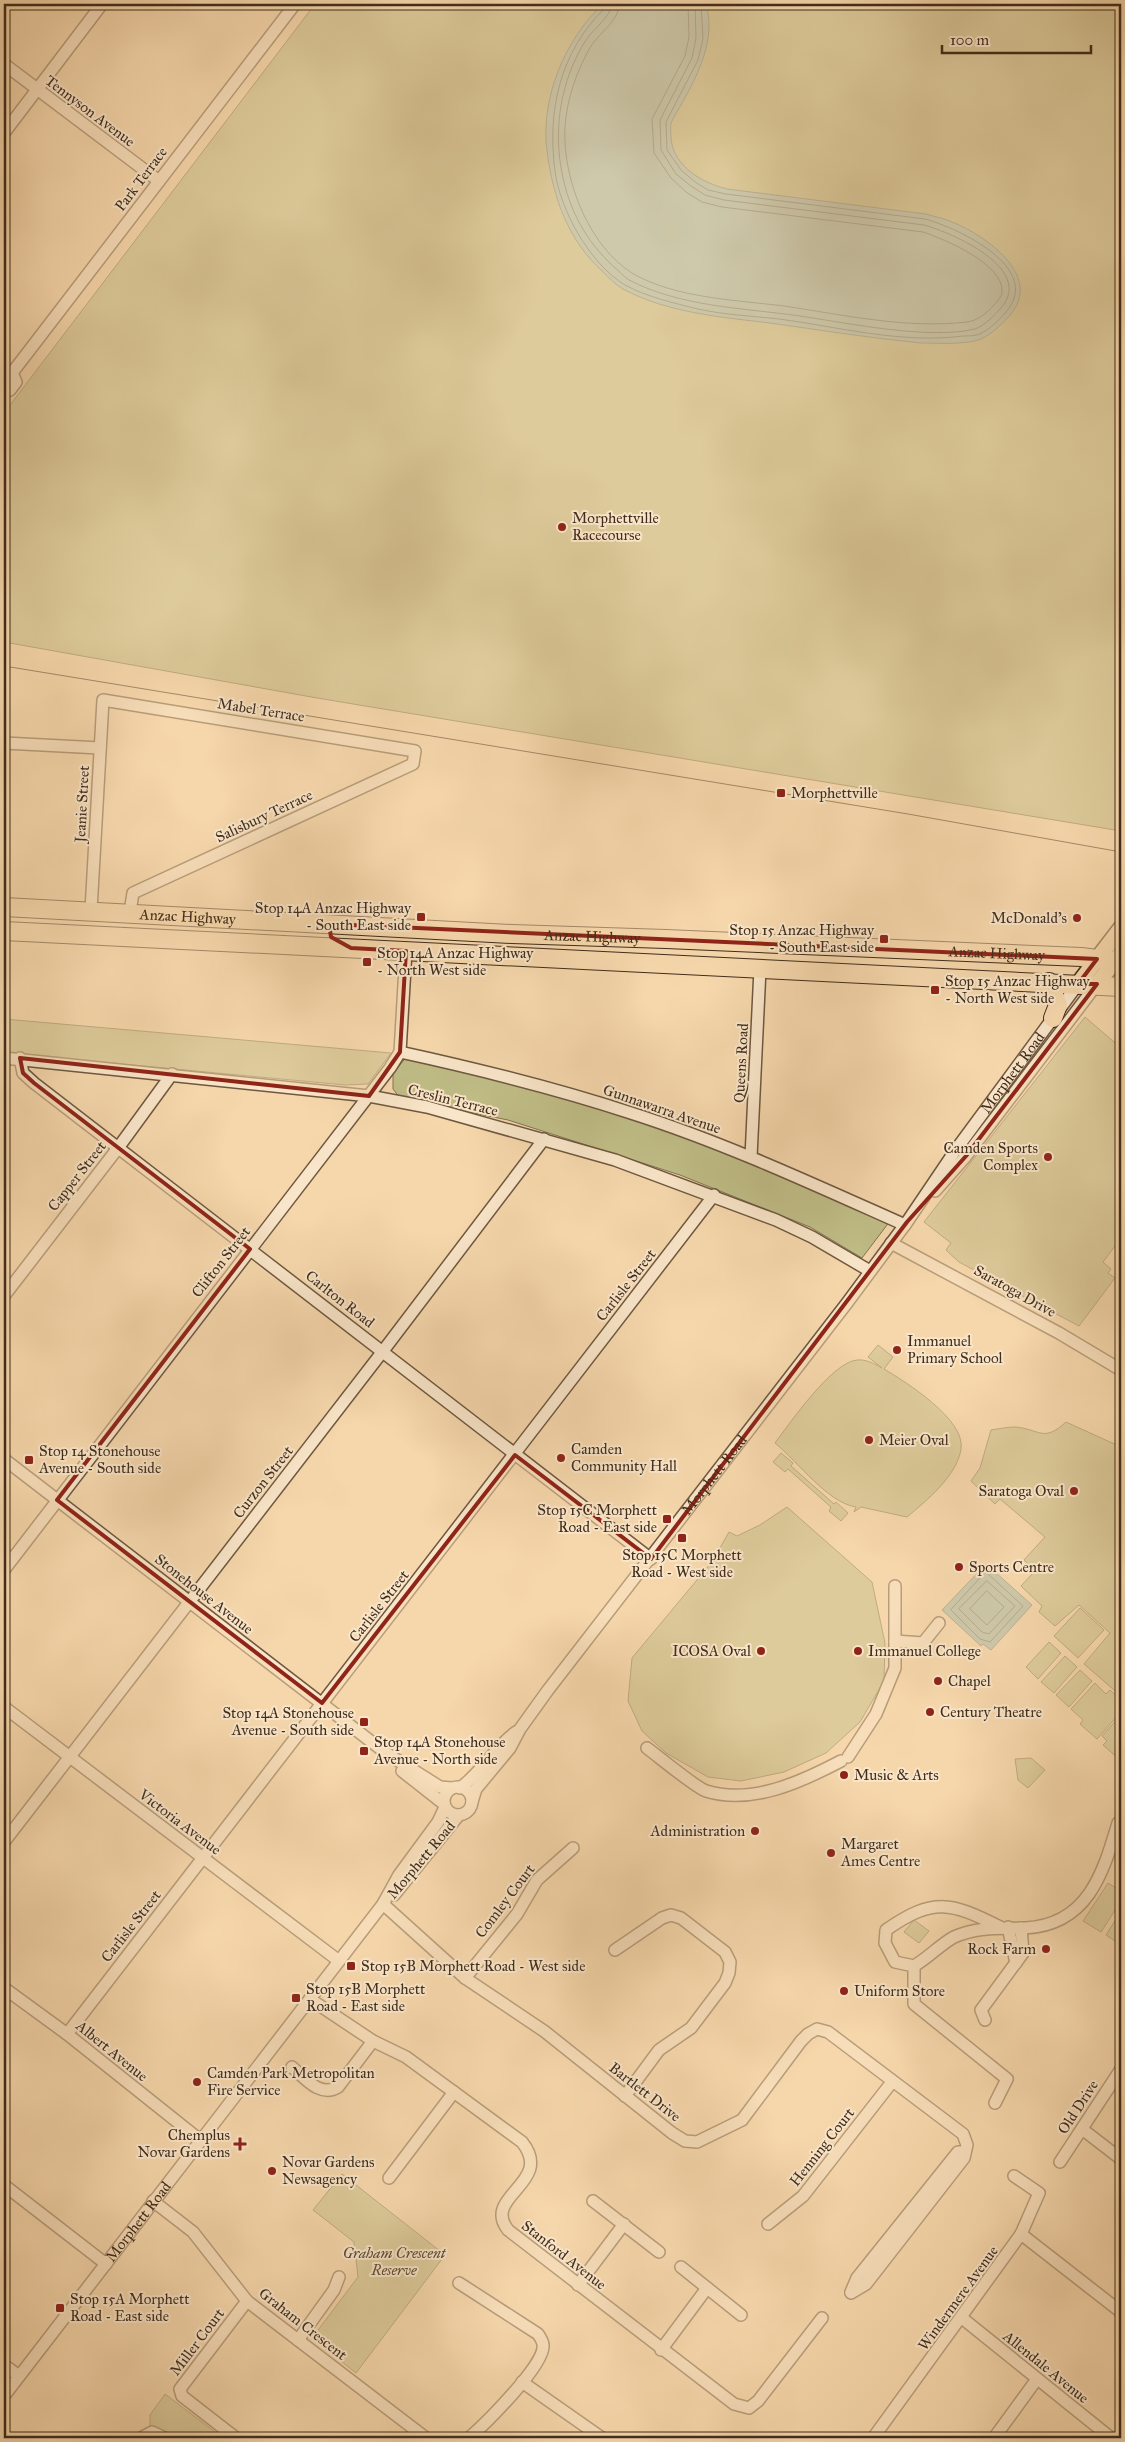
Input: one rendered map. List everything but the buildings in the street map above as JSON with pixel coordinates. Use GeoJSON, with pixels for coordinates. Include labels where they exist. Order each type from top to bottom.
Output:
{"type":"FeatureCollection","features":[{"type":"Feature","properties":{"kind":"highway","name":"Anzac Highway"},"geometry":{"type":"LineString","coordinates":[[7,907],[130,912],[502,934],[691,940],[1097,959],[1119,958]]}},
{"type":"Feature","properties":{"kind":"highway"},"geometry":{"type":"LineString","coordinates":[[7,907],[18,917],[10,931]]}},
{"type":"Feature","properties":{"kind":"highway"},"geometry":{"type":"LineString","coordinates":[[36,908],[34,914],[35,923],[52,933]]}},
{"type":"Feature","properties":{"kind":"highway"},"geometry":{"type":"LineString","coordinates":[[304,923],[314,929],[316,935],[313,946]]}},
{"type":"Feature","properties":{"kind":"highway"},"geometry":{"type":"LineString","coordinates":[[329,924],[328,933],[331,937],[351,948]]}},
{"type":"Feature","properties":{"kind":"highway","name":"Anzac Highway"},"geometry":{"type":"LineString","coordinates":[[10,931],[1121,986]]}},
{"type":"Feature","properties":{"kind":"highway"},"geometry":{"type":"LineString","coordinates":[[637,938],[661,947],[663,956],[658,964]]}},
{"type":"Feature","properties":{"kind":"highway"},"geometry":{"type":"LineString","coordinates":[[691,940],[692,954],[702,963],[711,967]]}},
{"type":"Feature","properties":{"kind":"highway"},"geometry":{"type":"LineString","coordinates":[[1049,982],[1058,1005],[1053,1018]]}},
{"type":"Feature","properties":{"kind":"main road","name":"Morphett Road"},"geometry":{"type":"LineString","coordinates":[[1078,984],[1121,928]]}},
{"type":"Feature","properties":{"kind":"main road","name":"Morphett Road"},"geometry":{"type":"LineString","coordinates":[[1097,984],[1119,958]]}},
{"type":"Feature","properties":{"kind":"street"},"geometry":{"type":"LineString","coordinates":[[4,133],[102,4]]}},
{"type":"Feature","properties":{"kind":"street","name":"Park Terrace"},"geometry":{"type":"LineString","coordinates":[[4,391],[10,390],[15,385],[16,379],[8,372],[159,181],[295,4]]}},
{"type":"Feature","properties":{"kind":"street","name":"Tennyson Avenue"},"geometry":{"type":"LineString","coordinates":[[4,64],[159,181]]}},
{"type":"Feature","properties":{"kind":"street","name":"Jeanie Street"},"geometry":{"type":"LineString","coordinates":[[91,910],[103,700]]}},
{"type":"Feature","properties":{"kind":"street","name":"Mabel Terrace"},"geometry":{"type":"LineString","coordinates":[[103,700],[415,751]]}},
{"type":"Feature","properties":{"kind":"street"},"geometry":{"type":"LineString","coordinates":[[4,743],[100,748]]}},
{"type":"Feature","properties":{"kind":"street","name":"Salisbury Terrace"},"geometry":{"type":"LineString","coordinates":[[130,912],[134,893],[413,764],[415,751]]}},
{"type":"Feature","properties":{"kind":"street"},"geometry":{"type":"LineString","coordinates":[[400,1052],[406,951]]}},
{"type":"Feature","properties":{"kind":"street","name":"Queens Road"},"geometry":{"type":"LineString","coordinates":[[751,1157],[760,969]]}},
{"type":"Feature","properties":{"kind":"street","name":"Morphett Road"},"geometry":{"type":"LineString","coordinates":[[472,1802],[476,1789],[510,1748],[520,1729],[906,1223],[955,1151],[1078,984]]}},
{"type":"Feature","properties":{"kind":"street","name":"Morphett Road"},"geometry":{"type":"LineString","coordinates":[[906,1223],[966,1156],[1097,984]]}},
{"type":"Feature","properties":{"kind":"street","name":"Clifton Street"},"geometry":{"type":"LineString","coordinates":[[4,1570],[369,1096],[400,1052]]}},
{"type":"Feature","properties":{"kind":"street","name":"Gunnawarra Avenue"},"geometry":{"type":"LineString","coordinates":[[400,1052],[494,1073],[591,1100],[751,1157],[906,1223]]}},
{"type":"Feature","properties":{"kind":"street","name":"Creslin Terrace"},"geometry":{"type":"LineString","coordinates":[[4,1058],[20,1058],[369,1096],[420,1105],[615,1160],[714,1195],[812,1237],[870,1271]]}},
{"type":"Feature","properties":{"kind":"street","name":"Carlton Road"},"geometry":{"type":"LineString","coordinates":[[20,1058],[23,1073],[651,1559]]}},
{"type":"Feature","properties":{"kind":"street","name":"Capper Street"},"geometry":{"type":"LineString","coordinates":[[4,1296],[118,1148],[172,1074]]}},
{"type":"Feature","properties":{"kind":"street","name":"Curzon Street"},"geometry":{"type":"LineString","coordinates":[[4,1842],[383,1352],[544,1139]]}},
{"type":"Feature","properties":{"kind":"street","name":"Carlisle Street"},"geometry":{"type":"LineString","coordinates":[[67,2034],[714,1195]]}},
{"type":"Feature","properties":{"kind":"street","name":"Saratoga Drive"},"geometry":{"type":"LineString","coordinates":[[891,1243],[1059,1333],[1121,1370]]}},
{"type":"Feature","properties":{"kind":"street","name":"Stonehouse Avenue"},"geometry":{"type":"LineString","coordinates":[[4,1459],[386,1753],[440,1787],[456,1788]]}},
{"type":"Feature","properties":{"kind":"street"},"geometry":{"type":"LineString","coordinates":[[647,1748],[705,1790],[746,1796],[803,1781],[845,1759],[876,1714],[895,1668],[895,1586]]}},
{"type":"Feature","properties":{"kind":"street"},"geometry":{"type":"LineString","coordinates":[[895,1640],[924,1643],[939,1623]]}},
{"type":"Feature","properties":{"kind":"street","name":"Victoria Avenue"},"geometry":{"type":"LineString","coordinates":[[4,1707],[338,1961]]}},
{"type":"Feature","properties":{"kind":"street","name":"Morphett Road"},"geometry":{"type":"LineString","coordinates":[[456,1788],[471,1780],[502,1742],[520,1729]]}},
{"type":"Feature","properties":{"kind":"street","name":"Stonehouse Avenue"},"geometry":{"type":"LineString","coordinates":[[386,1753],[413,1780],[444,1806]]}},
{"type":"Feature","properties":{"kind":"street"},"geometry":{"type":"LineString","coordinates":[[456,1788],[468,1792],[472,1802],[468,1812],[458,1816],[453,1815],[444,1806],[444,1796],[456,1788]]}},
{"type":"Feature","properties":{"kind":"street","name":"Morphett Road"},"geometry":{"type":"LineString","coordinates":[[4,2396],[383,1904],[399,1875],[438,1822],[444,1806]]}},
{"type":"Feature","properties":{"kind":"street","name":"Morphett Road"},"geometry":{"type":"LineString","coordinates":[[383,1904],[396,1893],[458,1816]]}},
{"type":"Feature","properties":{"kind":"street"},"geometry":{"type":"LineString","coordinates":[[1016,1963],[1004,1927],[959,1908],[941,1906],[925,1908],[886,1930],[885,1943],[895,1962],[914,1966],[953,1938],[991,1927],[1004,1927],[1021,1928],[1040,1926],[1057,1921],[1077,1908],[1093,1891],[1104,1869],[1118,1823]]}},
{"type":"Feature","properties":{"kind":"street","name":"Comley Court"},"geometry":{"type":"LineString","coordinates":[[466,1978],[517,1914],[537,1880],[574,1848]]}},
{"type":"Feature","properties":{"kind":"street","name":"Bartlett Drive"},"geometry":{"type":"LineString","coordinates":[[383,1904],[466,1978],[544,2031],[672,2134],[685,2141],[698,2142],[742,2120],[801,2041],[808,2034],[818,2029],[828,2032],[963,2134],[967,2144],[964,2152]]}},
{"type":"Feature","properties":{"kind":"street"},"geometry":{"type":"LineString","coordinates":[[615,1950],[662,1918],[671,1915],[681,1918],[725,1952],[730,1962],[725,1983],[691,2028],[659,2050],[625,2096]]}},
{"type":"Feature","properties":{"kind":"street"},"geometry":{"type":"LineString","coordinates":[[985,2020],[981,2010],[1023,1953],[1021,1928]]}},
{"type":"Feature","properties":{"kind":"street"},"geometry":{"type":"LineString","coordinates":[[914,1966],[914,2004],[1007,2080],[995,2103]]}},
{"type":"Feature","properties":{"kind":"street","name":"Albert Avenue"},"geometry":{"type":"LineString","coordinates":[[4,1988],[67,2034],[200,2140]]}},
{"type":"Feature","properties":{"kind":"street","name":"Stanford Avenue"},"geometry":{"type":"LineString","coordinates":[[310,1999],[373,2041],[406,2057],[522,2142],[530,2152],[532,2162],[530,2170],[505,2204],[501,2214],[502,2223],[508,2230],[661,2350],[734,2404],[749,2408],[758,2401],[822,2318]]}},
{"type":"Feature","properties":{"kind":"street"},"geometry":{"type":"LineString","coordinates":[[292,2067],[322,2091],[332,2091],[338,2087],[373,2041]]}},
{"type":"Feature","properties":{"kind":"street","name":"Old Drive"},"geometry":{"type":"LineString","coordinates":[[1060,2162],[1121,2069]]}},
{"type":"Feature","properties":{"kind":"street","name":"Henning Court"},"geometry":{"type":"LineString","coordinates":[[768,2224],[804,2196],[892,2082]]}},
{"type":"Feature","properties":{"kind":"street"},"geometry":{"type":"LineString","coordinates":[[390,2178],[454,2092]]}},
{"type":"Feature","properties":{"kind":"street"},"geometry":{"type":"LineString","coordinates":[[1082,2129],[1121,2159]]}},
{"type":"Feature","properties":{"kind":"street"},"geometry":{"type":"LineString","coordinates":[[958,2152],[964,2152],[964,2158],[866,2284],[851,2293],[857,2278],[958,2152]]}},
{"type":"Feature","properties":{"kind":"street","name":"Windermere Avenue"},"geometry":{"type":"LineString","coordinates":[[873,2438],[962,2318],[1021,2234],[1039,2193],[1014,2176]]}},
{"type":"Feature","properties":{"kind":"street"},"geometry":{"type":"LineString","coordinates":[[4,2185],[106,2264]]}},
{"type":"Feature","properties":{"kind":"street","name":"Graham Crescent"},"geometry":{"type":"LineString","coordinates":[[154,2201],[193,2232],[248,2301],[426,2438]]}},
{"type":"Feature","properties":{"kind":"street"},"geometry":{"type":"LineString","coordinates":[[594,2201],[659,2252]]}},
{"type":"Feature","properties":{"kind":"street"},"geometry":{"type":"LineString","coordinates":[[578,2285],[624,2224]]}},
{"type":"Feature","properties":{"kind":"street"},"geometry":{"type":"LineString","coordinates":[[1021,2234],[1121,2312]]}},
{"type":"Feature","properties":{"kind":"street"},"geometry":{"type":"LineString","coordinates":[[681,2267],[741,2315]]}},
{"type":"Feature","properties":{"kind":"street"},"geometry":{"type":"LineString","coordinates":[[298,2340],[334,2290],[339,2277]]}},
{"type":"Feature","properties":{"kind":"street"},"geometry":{"type":"LineString","coordinates":[[459,2283],[538,2334],[544,2345],[540,2360],[487,2422],[469,2438]]}},
{"type":"Feature","properties":{"kind":"street"},"geometry":{"type":"LineString","coordinates":[[661,2350],[707,2288]]}},
{"type":"Feature","properties":{"kind":"street","name":"Miller Court"},"geometry":{"type":"LineString","coordinates":[[236,2438],[182,2396],[180,2389],[248,2301]]}},
{"type":"Feature","properties":{"kind":"street","name":"Allendale Avenue"},"geometry":{"type":"LineString","coordinates":[[962,2318],[1111,2438]]}},
{"type":"Feature","properties":{"kind":"street"},"geometry":{"type":"LineString","coordinates":[[4,2365],[19,2376]]}},
{"type":"Feature","properties":{"kind":"street"},"geometry":{"type":"LineString","coordinates":[[994,2438],[1037,2379]]}},
{"type":"Feature","properties":{"kind":"street"},"geometry":{"type":"LineString","coordinates":[[522,2382],[602,2438]]}},
{"type":"Feature","properties":{"kind":"street"},"geometry":{"type":"LineString","coordinates":[[141,2438],[152,2432],[165,2438]]}},
{"type":"Feature","properties":{"kind":"highlighted area"},"geometry":{"type":"Polygon","coordinates":[[[329,924],[1097,959],[1078,984],[1097,984],[966,1156],[907,1222],[651,1559],[515,1455],[322,1703],[57,1500],[250,1249],[34,1083],[23,1073],[20,1058],[369,1096],[400,1052],[406,951],[351,948],[331,937],[329,924]]]}},
{"type":"Feature","properties":{"kind":"green space","name":"Morphettville Racecourse"},"geometry":{"type":"Polygon","coordinates":[[[315,4],[1121,4],[1121,831],[317,698],[4,642],[4,413],[315,4]]]}},
{"type":"Feature","properties":{"kind":"green space","name":"Camden Sports Complex"},"geometry":{"type":"Polygon","coordinates":[[[1085,1017],[1121,1048],[1121,1238],[1103,1262],[1111,1269],[1108,1273],[1115,1278],[1079,1326],[959,1262],[946,1250],[951,1243],[924,1222],[1085,1017]]]}},
{"type":"Feature","properties":{"kind":"green space"},"geometry":{"type":"Polygon","coordinates":[[[4,1019],[391,1053],[368,1084],[345,1085],[4,1053],[4,1019]]]}},
{"type":"Feature","properties":{"kind":"green space"},"geometry":{"type":"Polygon","coordinates":[[[407,1056],[608,1108],[751,1161],[890,1221],[862,1258],[810,1227],[680,1175],[508,1120],[400,1098],[393,1089],[393,1074],[407,1056]]]}},
{"type":"Feature","properties":{"kind":"green space","name":"Meier Oval"},"geometry":{"type":"Polygon","coordinates":[[[878,1345],[893,1357],[884,1369],[933,1403],[945,1414],[960,1438],[961,1449],[954,1469],[940,1487],[907,1517],[861,1507],[854,1512],[856,1507],[845,1504],[824,1490],[775,1443],[812,1395],[836,1371],[847,1363],[857,1360],[867,1361],[882,1368],[868,1357],[878,1345]]]}},
{"type":"Feature","properties":{"kind":"green space"},"geometry":{"type":"Polygon","coordinates":[[[1066,1422],[1121,1447],[1121,1696],[1084,1664],[1110,1633],[1079,1605],[1055,1626],[1039,1612],[1042,1606],[1021,1586],[1035,1571],[1024,1560],[1045,1537],[1000,1499],[995,1504],[971,1481],[980,1468],[991,1430],[1015,1427],[1046,1433],[1052,1432],[1066,1422]]]}},
{"type":"Feature","properties":{"kind":"green space"},"geometry":{"type":"Polygon","coordinates":[[[781,1453],[793,1463],[791,1466],[834,1504],[836,1502],[848,1513],[841,1521],[829,1511],[831,1507],[788,1469],[785,1472],[773,1462],[781,1453]]]}},
{"type":"Feature","properties":{"kind":"green space","name":"ICOSA Oval"},"geometry":{"type":"Polygon","coordinates":[[[787,1507],[872,1582],[885,1643],[884,1681],[860,1722],[826,1753],[784,1772],[741,1781],[708,1777],[666,1753],[642,1731],[628,1701],[632,1658],[712,1562],[729,1532],[737,1536],[760,1525],[787,1507]]]}},
{"type":"Feature","properties":{"kind":"green space"},"geometry":{"type":"Polygon","coordinates":[[[1080,1608],[1104,1630],[1078,1658],[1054,1636],[1080,1608]]]}},
{"type":"Feature","properties":{"kind":"green space"},"geometry":{"type":"Polygon","coordinates":[[[1049,1642],[1061,1653],[1038,1679],[1026,1667],[1049,1642]]]}},
{"type":"Feature","properties":{"kind":"green space"},"geometry":{"type":"Polygon","coordinates":[[[1065,1656],[1077,1667],[1054,1693],[1041,1682],[1065,1656]]]}},
{"type":"Feature","properties":{"kind":"green space"},"geometry":{"type":"Polygon","coordinates":[[[1080,1670],[1092,1681],[1069,1707],[1056,1695],[1080,1670]]]}},
{"type":"Feature","properties":{"kind":"green space"},"geometry":{"type":"Polygon","coordinates":[[[1095,1683],[1106,1694],[1110,1690],[1121,1700],[1121,1712],[1097,1739],[1080,1724],[1083,1720],[1071,1709],[1095,1683]]]}},
{"type":"Feature","properties":{"kind":"green space"},"geometry":{"type":"Polygon","coordinates":[[[1121,1715],[1120,1760],[1103,1745],[1107,1741],[1102,1736],[1121,1715]]]}},
{"type":"Feature","properties":{"kind":"green space"},"geometry":{"type":"Polygon","coordinates":[[[1031,1758],[1045,1770],[1028,1788],[1018,1780],[1015,1759],[1031,1758]]]}},
{"type":"Feature","properties":{"kind":"green space"},"geometry":{"type":"Polygon","coordinates":[[[1108,1883],[1121,1891],[1121,1901],[1101,1932],[1083,1921],[1108,1883]]]}},
{"type":"Feature","properties":{"kind":"green space"},"geometry":{"type":"Polygon","coordinates":[[[1121,1911],[1121,1945],[1106,1935],[1121,1911]]]}},
{"type":"Feature","properties":{"kind":"green space"},"geometry":{"type":"Polygon","coordinates":[[[914,1920],[929,1931],[919,1943],[904,1932],[914,1920]]]}},
{"type":"Feature","properties":{"kind":"green space","name":"Graham Crescent Reserve"},"geometry":{"type":"Polygon","coordinates":[[[342,2174],[445,2255],[356,2373],[312,2338],[358,2277],[354,2242],[313,2210],[342,2174]]]}},
{"type":"Feature","properties":{"kind":"green space"},"geometry":{"type":"Polygon","coordinates":[[[165,2394],[223,2438],[170,2438],[150,2429],[150,2415],[165,2394]]]}},
{"type":"Feature","properties":{"kind":"water"},"geometry":{"type":"Polygon","coordinates":[[[603,4],[706,4],[709,30],[704,55],[694,80],[671,125],[673,148],[677,157],[690,172],[699,178],[727,189],[926,214],[965,228],[994,247],[1015,272],[1020,286],[1019,300],[1010,315],[1001,325],[985,337],[975,341],[921,343],[695,313],[658,304],[618,286],[591,260],[571,232],[558,202],[547,151],[547,111],[558,71],[577,34],[603,4]]]}},
{"type":"Feature","properties":{"kind":"water"},"geometry":{"type":"Polygon","coordinates":[[[986,1564],[1032,1605],[991,1650],[983,1644],[981,1646],[942,1610],[986,1564]]]}},
{"type":"Feature","properties":{"kind":"tram line"},"geometry":{"type":"LineString","coordinates":[[4,666],[908,814],[1121,852]]}},
{"type":"Feature","properties":{"kind":"place","name":"Morphettville Racecourse"},"geometry":{"type":"Point","coordinates":[562,527]}},
{"type":"Feature","properties":{"kind":"place","name":"Morphettville"},"geometry":{"type":"Point","coordinates":[781,793]}},
{"type":"Feature","properties":{"kind":"place","name":"Stop 14A Anzac Highway - South East side"},"geometry":{"type":"Point","coordinates":[421,917]}},
{"type":"Feature","properties":{"kind":"place","name":"McDonald's"},"geometry":{"type":"Point","coordinates":[1077,918]}},
{"type":"Feature","properties":{"kind":"place","name":"Stop 15 Anzac Highway - South East side"},"geometry":{"type":"Point","coordinates":[884,939]}},
{"type":"Feature","properties":{"kind":"place","name":"Stop 14A Anzac Highway - North West side"},"geometry":{"type":"Point","coordinates":[367,962]}},
{"type":"Feature","properties":{"kind":"place","name":"Stop 15 Anzac Highway - North West side"},"geometry":{"type":"Point","coordinates":[935,990]}},
{"type":"Feature","properties":{"kind":"place","name":"Camden Sports Complex"},"geometry":{"type":"Point","coordinates":[1048,1157]}},
{"type":"Feature","properties":{"kind":"place","name":"Immanuel Primary School"},"geometry":{"type":"Point","coordinates":[897,1350]}},
{"type":"Feature","properties":{"kind":"place","name":"Meier Oval"},"geometry":{"type":"Point","coordinates":[869,1440]}},
{"type":"Feature","properties":{"kind":"place","name":"Camden Community Hall"},"geometry":{"type":"Point","coordinates":[561,1458]}},
{"type":"Feature","properties":{"kind":"place","name":"Stop 14 Stonehouse Avenue - South side"},"geometry":{"type":"Point","coordinates":[29,1460]}},
{"type":"Feature","properties":{"kind":"place","name":"Saratoga Oval"},"geometry":{"type":"Point","coordinates":[1074,1491]}},
{"type":"Feature","properties":{"kind":"place","name":"Stop 15C Morphett Road - East side"},"geometry":{"type":"Point","coordinates":[667,1519]}},
{"type":"Feature","properties":{"kind":"place","name":"Stop 15C Morphett Road - West side"},"geometry":{"type":"Point","coordinates":[682,1538]}},
{"type":"Feature","properties":{"kind":"place","name":"Sports Centre"},"geometry":{"type":"Point","coordinates":[959,1567]}},
{"type":"Feature","properties":{"kind":"place","name":"ICOSA Oval"},"geometry":{"type":"Point","coordinates":[761,1651]}},
{"type":"Feature","properties":{"kind":"place","name":"Immanuel College"},"geometry":{"type":"Point","coordinates":[858,1651]}},
{"type":"Feature","properties":{"kind":"place","name":"Chapel"},"geometry":{"type":"Point","coordinates":[938,1681]}},
{"type":"Feature","properties":{"kind":"place","name":"Century Theatre"},"geometry":{"type":"Point","coordinates":[930,1712]}},
{"type":"Feature","properties":{"kind":"place","name":"Stop 14A Stonehouse Avenue - South side"},"geometry":{"type":"Point","coordinates":[364,1722]}},
{"type":"Feature","properties":{"kind":"place","name":"Stop 14A Stonehouse Avenue - North side"},"geometry":{"type":"Point","coordinates":[364,1751]}},
{"type":"Feature","properties":{"kind":"place","name":"Music & Arts"},"geometry":{"type":"Point","coordinates":[844,1775]}},
{"type":"Feature","properties":{"kind":"place","name":"Administration"},"geometry":{"type":"Point","coordinates":[755,1831]}},
{"type":"Feature","properties":{"kind":"place","name":"Margaret Ames Centre"},"geometry":{"type":"Point","coordinates":[831,1853]}},
{"type":"Feature","properties":{"kind":"place","name":"Rock Farm"},"geometry":{"type":"Point","coordinates":[1046,1949]}},
{"type":"Feature","properties":{"kind":"place","name":"Stop 15B Morphett Road - West side"},"geometry":{"type":"Point","coordinates":[351,1966]}},
{"type":"Feature","properties":{"kind":"place","name":"Uniform Store"},"geometry":{"type":"Point","coordinates":[844,1991]}},
{"type":"Feature","properties":{"kind":"place","name":"Stop 15B Morphett Road - East side"},"geometry":{"type":"Point","coordinates":[296,1998]}},
{"type":"Feature","properties":{"kind":"place","name":"Camden Park Metropolitan Fire Service"},"geometry":{"type":"Point","coordinates":[197,2082]}},
{"type":"Feature","properties":{"kind":"place","name":"Chemplus Novar Gardens"},"geometry":{"type":"Point","coordinates":[240,2144]}},
{"type":"Feature","properties":{"kind":"place","name":"Novar Gardens Newsagency"},"geometry":{"type":"Point","coordinates":[272,2171]}},
{"type":"Feature","properties":{"kind":"place","name":"Stop 15A Morphett Road - East side"},"geometry":{"type":"Point","coordinates":[60,2308]}}]}
